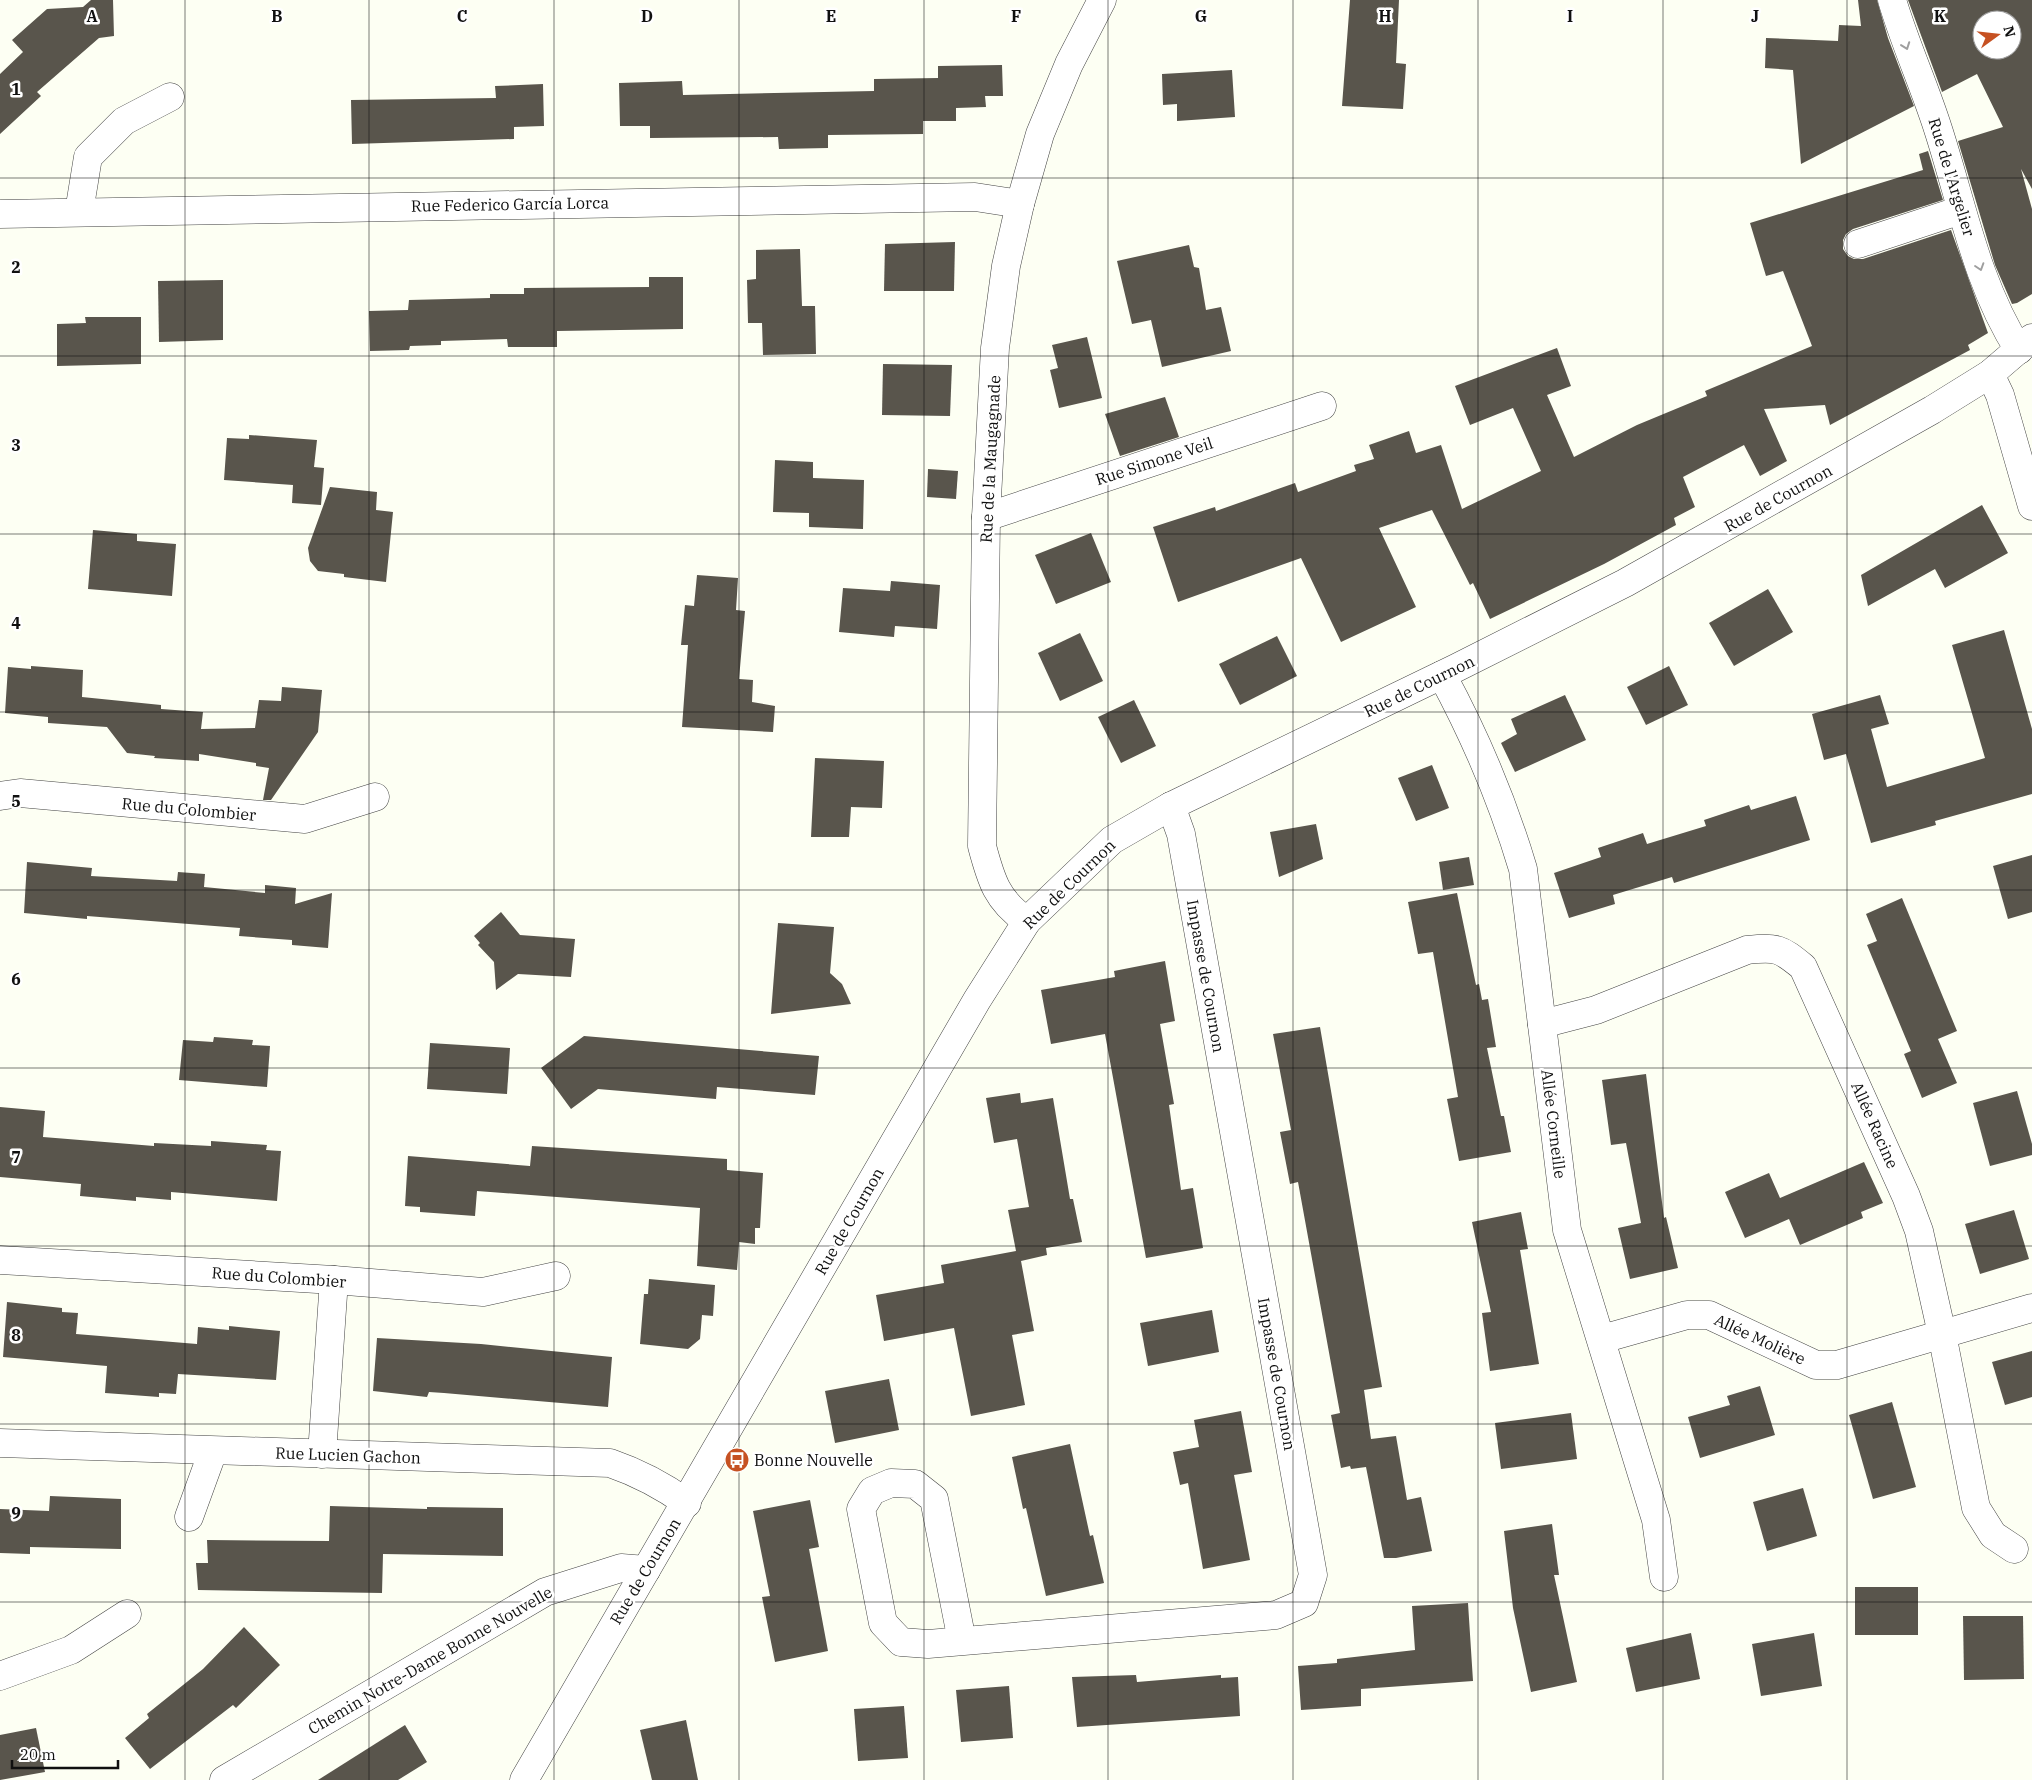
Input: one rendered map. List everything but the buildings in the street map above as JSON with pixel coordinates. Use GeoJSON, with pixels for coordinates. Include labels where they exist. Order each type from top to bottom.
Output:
{"type":"FeatureCollection","features":[{"type":"Feature","properties":{"kind":"street","name":"Rue de la Maugagnade"},"geometry":{"type":"LineString","coordinates":[[1027,922],[1009,909],[990,877],[982,846],[986,517],[994,348],[1006,266],[1020,204],[1044,126],[1069,64],[1102,0]]}},
{"type":"Feature","properties":{"kind":"street","name":"Rue de l'Argelier"},"geometry":{"type":"LineString","coordinates":[[1892,0],[1904,42],[1938,128],[1961,210],[1984,277],[2008,334],[2025,344]]}},
{"type":"Feature","properties":{"kind":"street"},"geometry":{"type":"LineString","coordinates":[[79,212],[88,157],[124,121],[170,98]]}},
{"type":"Feature","properties":{"kind":"street","name":"Rue Federico García Lorca"},"geometry":{"type":"LineString","coordinates":[[0,214],[975,198],[1020,204]]}},
{"type":"Feature","properties":{"kind":"street"},"geometry":{"type":"LineString","coordinates":[[1858,244],[1961,210]]}},
{"type":"Feature","properties":{"kind":"street","name":"Rue de Cournon"},"geometry":{"type":"LineString","coordinates":[[524,1780],[687,1503],[977,1000],[1027,922],[1112,840],[1171,806],[1442,675],[1674,556],[1883,439],[1990,374],[2025,344]]}},
{"type":"Feature","properties":{"kind":"street"},"geometry":{"type":"LineString","coordinates":[[1990,374],[2000,395],[2032,506]]}},
{"type":"Feature","properties":{"kind":"street","name":"Rue Simone Veil"},"geometry":{"type":"LineString","coordinates":[[986,517],[1322,406]]}},
{"type":"Feature","properties":{"kind":"street","name":"Allée Corneille"},"geometry":{"type":"LineString","coordinates":[[1442,675],[1458,704],[1511,829],[1523,869],[1567,1230],[1656,1520],[1664,1577]]}},
{"type":"Feature","properties":{"kind":"street","name":"Rue du Colombier"},"geometry":{"type":"LineString","coordinates":[[0,796],[20,793],[305,819],[375,797]]}},
{"type":"Feature","properties":{"kind":"street","name":"Impasse de Cournon"},"geometry":{"type":"LineString","coordinates":[[962,1641],[934,1499],[915,1484],[891,1483],[872,1492],[861,1509],[883,1623],[901,1642],[928,1644],[1276,1615],[1304,1603],[1313,1575],[1181,834],[1171,806]]}},
{"type":"Feature","properties":{"kind":"street","name":"Allée Racine"},"geometry":{"type":"LineString","coordinates":[[1542,1024],[1596,1010],[1747,950],[1764,948],[1784,951],[1803,968],[1814,988],[1906,1196],[1919,1231],[1942,1334],[1976,1508],[1993,1535],[2014,1549]]}},
{"type":"Feature","properties":{"kind":"street","name":"Rue du Colombier"},"geometry":{"type":"LineString","coordinates":[[0,1260],[334,1280],[483,1292],[556,1276]]}},
{"type":"Feature","properties":{"kind":"street"},"geometry":{"type":"LineString","coordinates":[[322,1454],[334,1280]]}},
{"type":"Feature","properties":{"kind":"street","name":"Allée Molière"},"geometry":{"type":"LineString","coordinates":[[1602,1339],[1686,1315],[1709,1315],[1816,1365],[1837,1365],[2032,1308]]}},
{"type":"Feature","properties":{"kind":"street","name":"Rue Lucien Gachon"},"geometry":{"type":"LineString","coordinates":[[0,1443],[610,1463],[663,1485],[687,1503]]}},
{"type":"Feature","properties":{"kind":"street"},"geometry":{"type":"LineString","coordinates":[[190,1517],[213,1451]]}},
{"type":"Feature","properties":{"kind":"street","name":"Chemin Notre-Dame Bonne Nouvelle"},"geometry":{"type":"LineString","coordinates":[[224,1780],[545,1592],[620,1568],[646,1570]]}},
{"type":"Feature","properties":{"kind":"street"},"geometry":{"type":"LineString","coordinates":[[0,1676],[71,1650],[127,1614]]}},
{"type":"Feature","properties":{"kind":"place","name":"Bonne Nouvelle"},"geometry":{"type":"Point","coordinates":[737,1460]}}]}
